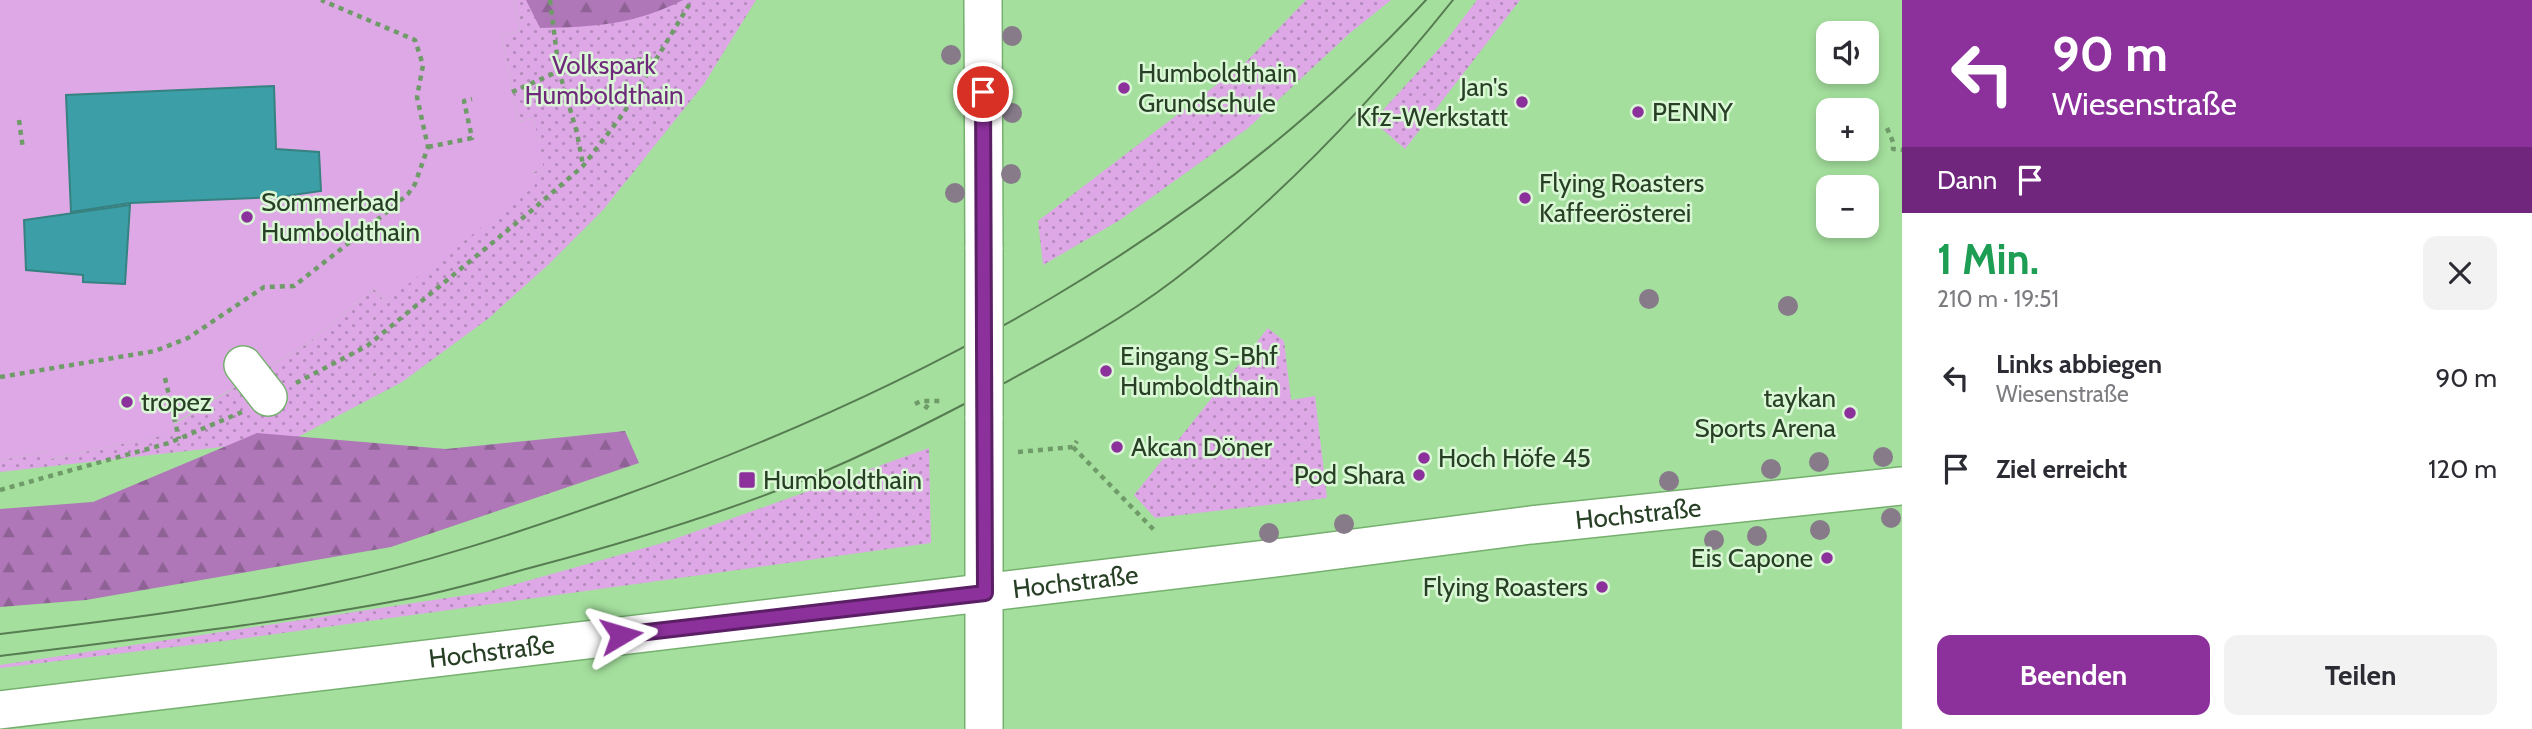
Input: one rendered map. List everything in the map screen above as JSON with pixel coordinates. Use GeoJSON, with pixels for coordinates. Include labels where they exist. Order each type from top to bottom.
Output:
{"type":"FeatureCollection","features":[{"type":"Feature","properties":{"kind":"street"},"geometry":{"type":"LineString","coordinates":[[983,0],[984,729]]}},
{"type":"Feature","properties":{"kind":"street"},"geometry":{"type":"LineString","coordinates":[[243,365],[268,397]]}},
{"type":"Feature","properties":{"kind":"street","name":"Hochstraße"},"geometry":{"type":"LineString","coordinates":[[0,710],[1531,525],[1902,486]]}},
{"type":"Feature","properties":{"kind":"path"},"geometry":{"type":"LineString","coordinates":[[0,377],[155,351],[187,338],[264,287],[294,286],[408,194],[415,184],[428,147],[417,97],[423,65],[415,40],[321,0]]}},
{"type":"Feature","properties":{"kind":"path"},"geometry":{"type":"LineString","coordinates":[[550,0],[559,71],[577,133],[583,166]]}},
{"type":"Feature","properties":{"kind":"path"},"geometry":{"type":"LineString","coordinates":[[0,489],[179,439],[226,420],[367,346],[583,166],[623,114],[692,0]]}},
{"type":"Feature","properties":{"kind":"path"},"geometry":{"type":"LineString","coordinates":[[512,92],[559,71],[658,57]]}},
{"type":"Feature","properties":{"kind":"path"},"geometry":{"type":"LineString","coordinates":[[428,147],[472,138],[464,101],[472,99]]}},
{"type":"Feature","properties":{"kind":"path"},"geometry":{"type":"LineString","coordinates":[[19,120],[23,149]]}},
{"type":"Feature","properties":{"kind":"path"},"geometry":{"type":"LineString","coordinates":[[1887,128],[1893,149],[1902,150]]}},
{"type":"Feature","properties":{"kind":"path"},"geometry":{"type":"LineString","coordinates":[[165,378],[179,439]]}},
{"type":"Feature","properties":{"kind":"path"},"geometry":{"type":"LineString","coordinates":[[915,404],[921,401],[943,401]]}},
{"type":"Feature","properties":{"kind":"path"},"geometry":{"type":"LineString","coordinates":[[925,409],[930,402]]}},
{"type":"Feature","properties":{"kind":"path"},"geometry":{"type":"LineString","coordinates":[[1073,447],[1077,441]]}},
{"type":"Feature","properties":{"kind":"path"},"geometry":{"type":"LineString","coordinates":[[1018,452],[1073,447]]}},
{"type":"Feature","properties":{"kind":"path"},"geometry":{"type":"LineString","coordinates":[[1073,447],[1156,533]]}},
{"type":"Feature","properties":{"kind":"green space","name":"Sommerbad Humboldthain"},"geometry":{"type":"Polygon","coordinates":[[[0,0],[514,0],[520,31],[502,35],[518,121],[534,119],[544,170],[532,172],[535,186],[385,302],[374,289],[307,344],[173,424],[175,433],[50,459],[49,452],[0,460],[0,0]]]}},
{"type":"Feature","properties":{"kind":"green space","name":"Volkspark Humboldthain"},"geometry":{"type":"Polygon","coordinates":[[[514,0],[756,0],[704,84],[603,210],[489,318],[402,382],[294,439],[0,472],[0,460],[49,452],[51,459],[174,433],[173,425],[307,344],[374,289],[385,302],[532,172],[543,170],[534,119],[518,121],[502,35],[520,31],[514,0]]]}},
{"type":"Feature","properties":{"kind":"green space"},"geometry":{"type":"Polygon","coordinates":[[[526,0],[683,0],[630,20],[578,27],[540,28],[526,0]]]}},
{"type":"Feature","properties":{"kind":"green space"},"geometry":{"type":"Polygon","coordinates":[[[1306,0],[1391,0],[1350,33],[1247,129],[1120,220],[1043,265],[1038,221],[1245,63],[1306,0]]]}},
{"type":"Feature","properties":{"kind":"green space"},"geometry":{"type":"Polygon","coordinates":[[[1477,0],[1520,0],[1405,149],[1373,121],[1445,42],[1477,0]]]}},
{"type":"Feature","properties":{"kind":"green space"},"geometry":{"type":"Polygon","coordinates":[[[1268,328],[1284,341],[1291,400],[1315,396],[1327,498],[1155,518],[1134,495],[1268,328]]]}},
{"type":"Feature","properties":{"kind":"green space"},"geometry":{"type":"Polygon","coordinates":[[[625,431],[639,463],[391,547],[86,600],[0,607],[0,509],[93,502],[257,433],[446,449],[625,431]]]}},
{"type":"Feature","properties":{"kind":"green space"},"geometry":{"type":"Polygon","coordinates":[[[929,448],[931,543],[240,639],[0,668],[0,665],[487,592],[666,542],[929,448]]]}},
{"type":"Feature","properties":{"kind":"water"},"geometry":{"type":"Polygon","coordinates":[[[274,86],[276,149],[319,152],[321,191],[279,197],[130,203],[71,212],[66,95],[274,86]]]}},
{"type":"Feature","properties":{"kind":"water"},"geometry":{"type":"Polygon","coordinates":[[[130,205],[125,284],[83,282],[83,275],[26,270],[24,220],[130,205]]]}},
{"type":"Feature","properties":{"kind":"tram line"},"geometry":{"type":"LineString","coordinates":[[0,634],[244,601],[398,567],[508,535],[616,498],[839,408],[947,356],[1052,298],[1153,234],[1249,163],[1340,85],[1426,0]]}},
{"type":"Feature","properties":{"kind":"tram line"},"geometry":{"type":"LineString","coordinates":[[0,656],[251,624],[435,593],[672,527],[771,493],[853,459],[950,412],[1065,350],[1132,310],[1174,280],[1251,217],[1322,149],[1422,39],[1453,0]]}},
{"type":"Feature","properties":{"kind":"place","name":"Humboldthain Grundschule"},"geometry":{"type":"Point","coordinates":[1124,88]}},
{"type":"Feature","properties":{"kind":"place","name":"Jan's Kfz-Werkstatt"},"geometry":{"type":"Point","coordinates":[1522,102]}},
{"type":"Feature","properties":{"kind":"place","name":"PENNY"},"geometry":{"type":"Point","coordinates":[1638,112]}},
{"type":"Feature","properties":{"kind":"place","name":"Flying Roasters Kaffeerösterei"},"geometry":{"type":"Point","coordinates":[1525,198]}},
{"type":"Feature","properties":{"kind":"place","name":"Sommerbad Humboldthain"},"geometry":{"type":"Point","coordinates":[247,217]}},
{"type":"Feature","properties":{"kind":"place","name":"Eingang S-Bhf Humboldthain"},"geometry":{"type":"Point","coordinates":[1106,371]}},
{"type":"Feature","properties":{"kind":"place","name":"tropez"},"geometry":{"type":"Point","coordinates":[127,402]}},
{"type":"Feature","properties":{"kind":"place","name":"taykan Sports Arena"},"geometry":{"type":"Point","coordinates":[1850,413]}},
{"type":"Feature","properties":{"kind":"place","name":"Akcan Döner"},"geometry":{"type":"Point","coordinates":[1117,447]}},
{"type":"Feature","properties":{"kind":"place","name":"Hoch Höfe 45"},"geometry":{"type":"Point","coordinates":[1424,458]}},
{"type":"Feature","properties":{"kind":"place","name":"Pod Shara"},"geometry":{"type":"Point","coordinates":[1419,475]}},
{"type":"Feature","properties":{"kind":"place","name":"Humboldthain"},"geometry":{"type":"Point","coordinates":[747,480]}},
{"type":"Feature","properties":{"kind":"place","name":"Eis Capone"},"geometry":{"type":"Point","coordinates":[1827,558]}},
{"type":"Feature","properties":{"kind":"place","name":"Flying Roasters"},"geometry":{"type":"Point","coordinates":[1602,587]}},
{"type":"Feature","properties":{"kind":"route"},"geometry":{"type":"LineString","coordinates":[[621,635],[985,593],[983,92]]}}]}
